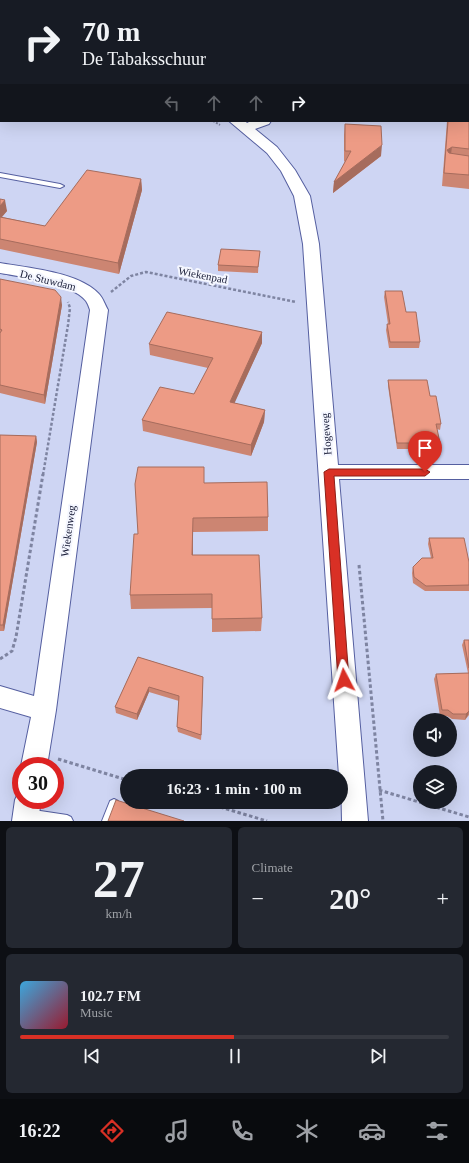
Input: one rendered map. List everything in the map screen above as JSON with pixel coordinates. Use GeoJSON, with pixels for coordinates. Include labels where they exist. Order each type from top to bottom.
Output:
{"type":"FeatureCollection","features":[{"type":"Feature","properties":{"kind":"street","name":"Hogeweg"},"geometry":{"type":"LineString","coordinates":[[248,123],[288,170],[302,196],[311,244],[355,821]]}},
{"type":"Feature","properties":{"kind":"street","name":"De Stuwdam"},"geometry":{"type":"LineString","coordinates":[[0,268],[60,281],[81,288],[93,298]]}},
{"type":"Feature","properties":{"kind":"street","name":"Wiekenweg"},"geometry":{"type":"LineString","coordinates":[[35,757],[44,710],[99,310],[93,298]]}},
{"type":"Feature","properties":{"kind":"street"},"geometry":{"type":"LineString","coordinates":[[329,472],[469,472]]}},
{"type":"Feature","properties":{"kind":"street"},"geometry":{"type":"LineString","coordinates":[[0,697],[44,710]]}},
{"type":"Feature","properties":{"kind":"lane"},"geometry":{"type":"LineString","coordinates":[[0,174],[60,186]]}},
{"type":"Feature","properties":{"kind":"lane"},"geometry":{"type":"LineString","coordinates":[[108,821],[116,802],[120,803]]}},
{"type":"Feature","properties":{"kind":"lane"},"geometry":{"type":"LineString","coordinates":[[26,812],[67,821]]}},
{"type":"Feature","properties":{"kind":"path","name":"Wiekenpad"},"geometry":{"type":"LineString","coordinates":[[93,298],[112,291],[122,285],[134,273],[146,272],[316,305]]}},
{"type":"Feature","properties":{"kind":"path"},"geometry":{"type":"LineString","coordinates":[[0,659],[12,651],[16,637],[70,308],[67,299],[63,295],[55,293],[60,281]]}},
{"type":"Feature","properties":{"kind":"path"},"geometry":{"type":"LineString","coordinates":[[64,766],[120,778]]}},
{"type":"Feature","properties":{"kind":"path"},"geometry":{"type":"LineString","coordinates":[[380,790],[469,817]]}},
{"type":"Feature","properties":{"kind":"path"},"geometry":{"type":"LineString","coordinates":[[227,809],[267,821]]}},
{"type":"Feature","properties":{"kind":"building"},"geometry":{"type":"Polygon","coordinates":[[[448,122],[469,122],[469,149],[452,147],[447,150],[449,153],[469,156],[469,175],[444,173],[448,122]]]}},
{"type":"Feature","properties":{"kind":"building"},"geometry":{"type":"Polygon","coordinates":[[[345,124],[381,126],[382,145],[334,182],[351,151],[345,151],[345,124]]]}},
{"type":"Feature","properties":{"kind":"building"},"geometry":{"type":"Polygon","coordinates":[[[87,170],[141,179],[118,263],[0,239],[0,217],[45,226],[87,170]]]}},
{"type":"Feature","properties":{"kind":"building"},"geometry":{"type":"Polygon","coordinates":[[[0,199],[5,200],[0,206],[0,199]]]}},
{"type":"Feature","properties":{"kind":"building"},"geometry":{"type":"Polygon","coordinates":[[[221,249],[260,251],[258,267],[218,265],[221,249]]]}},
{"type":"Feature","properties":{"kind":"building"},"geometry":{"type":"Polygon","coordinates":[[[0,279],[55,290],[61,297],[44,395],[0,385],[0,333],[2,330],[0,329],[0,279]]]}},
{"type":"Feature","properties":{"kind":"building"},"geometry":{"type":"Polygon","coordinates":[[[385,291],[402,291],[406,312],[416,312],[420,342],[390,342],[387,324],[390,324],[385,291]]]}},
{"type":"Feature","properties":{"kind":"building"},"geometry":{"type":"Polygon","coordinates":[[[167,312],[262,332],[230,402],[265,410],[251,445],[142,420],[160,387],[194,394],[213,358],[149,344],[167,312]]]}},
{"type":"Feature","properties":{"kind":"building"},"geometry":{"type":"Polygon","coordinates":[[[388,380],[427,380],[430,396],[436,396],[441,424],[436,424],[440,443],[397,443],[388,380]]]}},
{"type":"Feature","properties":{"kind":"building"},"geometry":{"type":"Polygon","coordinates":[[[0,435],[36,436],[3,625],[0,625],[0,435]]]}},
{"type":"Feature","properties":{"kind":"building"},"geometry":{"type":"Polygon","coordinates":[[[138,467],[204,467],[204,483],[267,482],[268,517],[193,518],[192,555],[259,555],[262,618],[212,619],[212,594],[130,595],[134,534],[138,534],[135,484],[138,467]]]}},
{"type":"Feature","properties":{"kind":"building"},"geometry":{"type":"Polygon","coordinates":[[[429,538],[464,538],[469,562],[469,585],[426,586],[414,577],[413,567],[422,558],[433,558],[429,538]]]}},
{"type":"Feature","properties":{"kind":"building"},"geometry":{"type":"Polygon","coordinates":[[[464,640],[469,640],[469,668],[464,640]]]}},
{"type":"Feature","properties":{"kind":"building"},"geometry":{"type":"Polygon","coordinates":[[[138,657],[203,677],[201,735],[177,727],[179,696],[149,687],[137,714],[115,707],[138,657]]]}},
{"type":"Feature","properties":{"kind":"building"},"geometry":{"type":"Polygon","coordinates":[[[469,673],[469,711],[466,714],[457,714],[452,713],[448,710],[442,710],[436,674],[469,673]]]}},
{"type":"Feature","properties":{"kind":"building"},"geometry":{"type":"Polygon","coordinates":[[[116,800],[120,801],[120,809],[145,809],[184,821],[108,821],[116,800]]]}},
{"type":"Feature","properties":{"kind":"route"},"geometry":{"type":"LineString","coordinates":[[344,680],[329,472],[425,472]]}}]}
